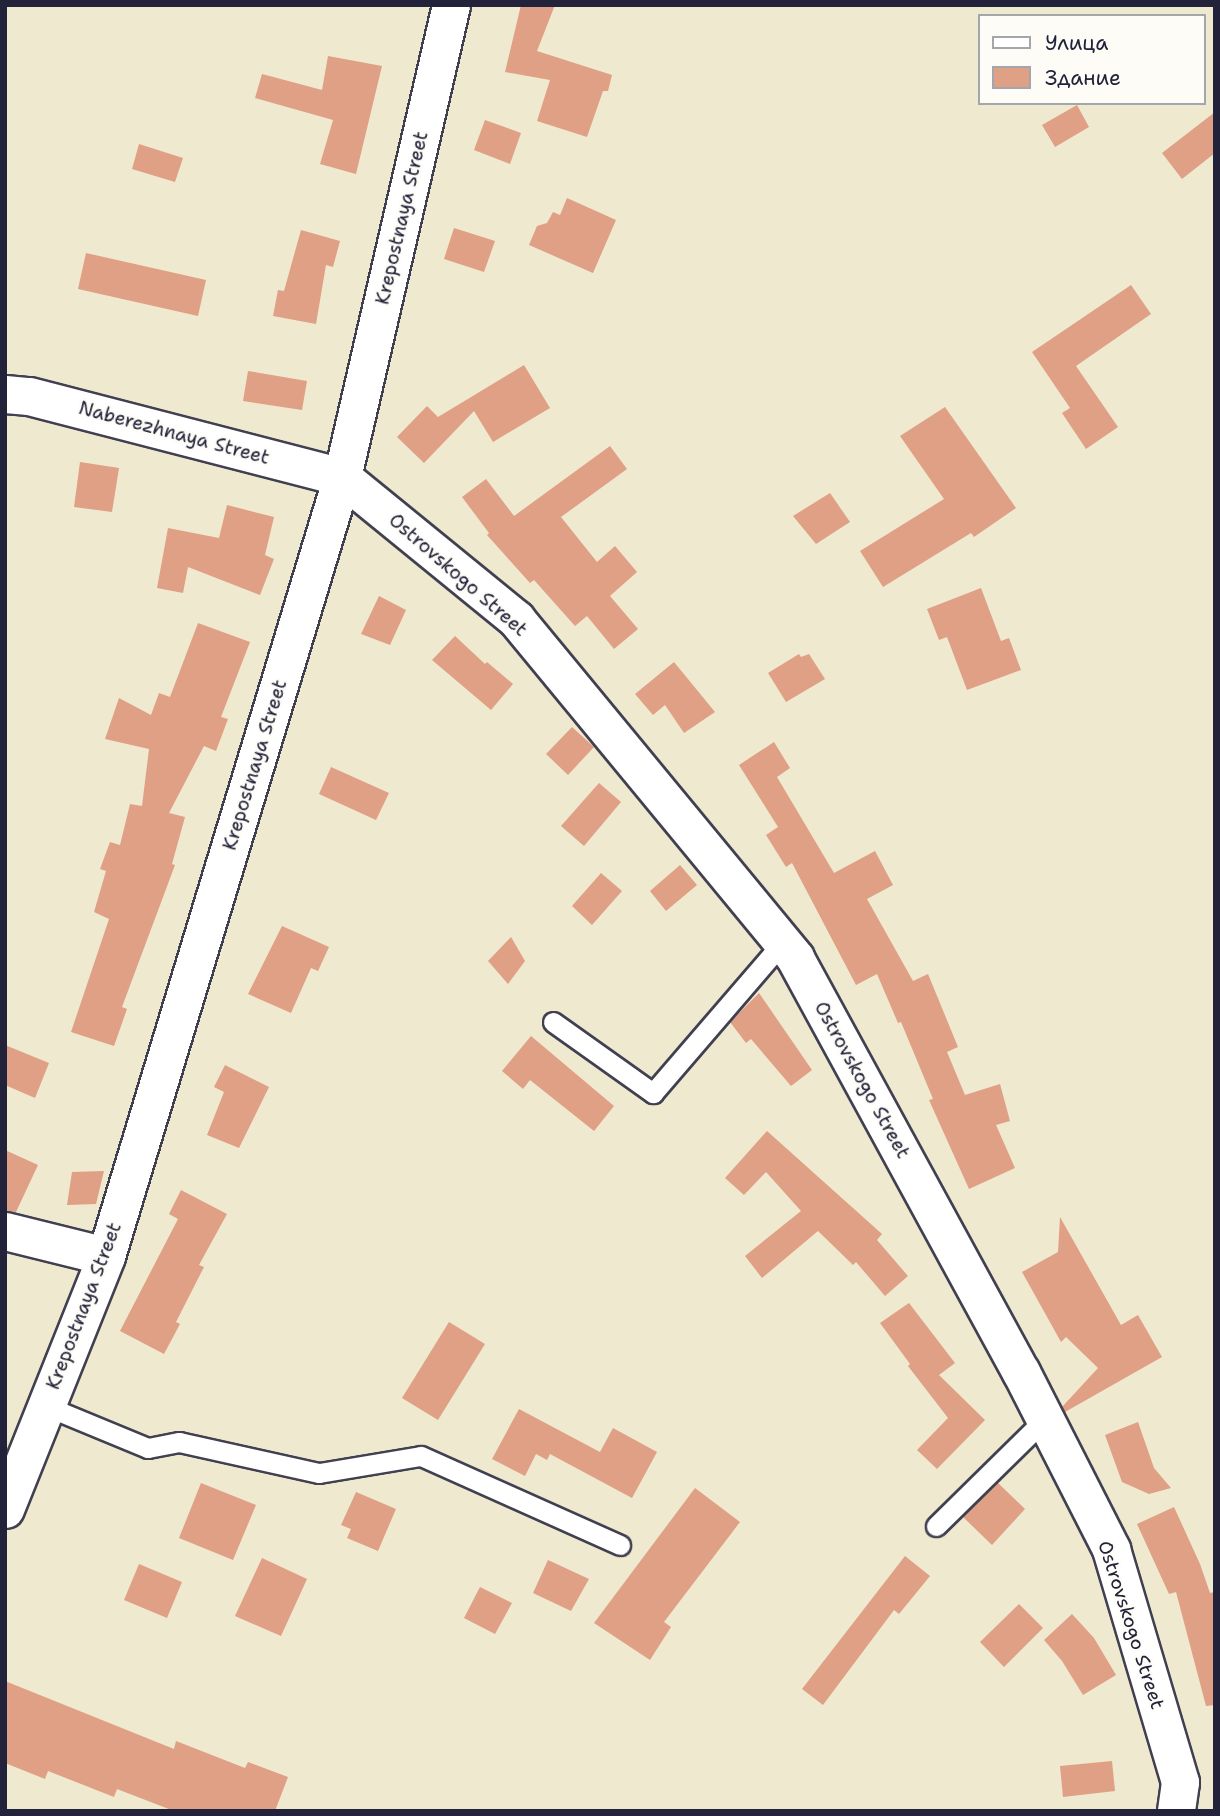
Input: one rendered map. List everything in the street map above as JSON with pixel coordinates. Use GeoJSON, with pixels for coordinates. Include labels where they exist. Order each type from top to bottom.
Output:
{"type":"FeatureCollection","features":[{"type":"Feature","properties":{"kind":"street","name":"Krepostnaya Street"},"geometry":{"type":"LineString","coordinates":[[7,1500],[106,1256],[342,477],[451,5]]}},
{"type":"Feature","properties":{"kind":"street","name":"Naberezhnaya Street"},"geometry":{"type":"LineString","coordinates":[[5,394],[29,396],[342,477]]}},
{"type":"Feature","properties":{"kind":"street","name":"Ostrovskogo Street"},"geometry":{"type":"LineString","coordinates":[[342,477],[516,619],[795,958],[1045,1419],[1111,1549],[1180,1783],[1176,1811]]}},
{"type":"Feature","properties":{"kind":"street"},"geometry":{"type":"LineString","coordinates":[[5,1231],[106,1256]]}},
{"type":"Feature","properties":{"kind":"lane"},"geometry":{"type":"LineString","coordinates":[[553,1022],[653,1093],[783,942]]}},
{"type":"Feature","properties":{"kind":"lane"},"geometry":{"type":"LineString","coordinates":[[46,1406],[148,1448],[179,1443],[319,1473],[421,1456],[620,1545]]}},
{"type":"Feature","properties":{"kind":"lane"},"geometry":{"type":"LineString","coordinates":[[936,1526],[1045,1419]]}},
{"type":"Feature","properties":{"kind":"building"},"geometry":{"type":"Polygon","coordinates":[[[521,5],[555,5],[537,51],[612,75],[608,91],[603,91],[587,137],[537,121],[550,80],[505,72],[521,5]]]}},
{"type":"Feature","properties":{"kind":"building"},"geometry":{"type":"Polygon","coordinates":[[[328,56],[382,66],[356,174],[320,164],[333,120],[255,98],[262,74],[322,90],[328,56]]]}},
{"type":"Feature","properties":{"kind":"building"},"geometry":{"type":"Polygon","coordinates":[[[1077,105],[1089,127],[1055,147],[1042,125],[1077,105]]]}},
{"type":"Feature","properties":{"kind":"building"},"geometry":{"type":"Polygon","coordinates":[[[1215,112],[1215,153],[1182,179],[1162,153],[1215,112]]]}},
{"type":"Feature","properties":{"kind":"building"},"geometry":{"type":"Polygon","coordinates":[[[485,120],[521,133],[510,164],[474,150],[485,120]]]}},
{"type":"Feature","properties":{"kind":"building"},"geometry":{"type":"Polygon","coordinates":[[[139,144],[183,158],[175,182],[132,169],[139,144]]]}},
{"type":"Feature","properties":{"kind":"building"},"geometry":{"type":"Polygon","coordinates":[[[567,198],[616,220],[593,273],[529,245],[537,226],[547,223],[553,212],[560,215],[567,198]]]}},
{"type":"Feature","properties":{"kind":"building"},"geometry":{"type":"Polygon","coordinates":[[[454,228],[495,241],[484,272],[444,259],[454,228]]]}},
{"type":"Feature","properties":{"kind":"building"},"geometry":{"type":"Polygon","coordinates":[[[301,230],[340,241],[333,267],[326,265],[316,324],[273,316],[278,290],[284,291],[301,230]]]}},
{"type":"Feature","properties":{"kind":"building"},"geometry":{"type":"Polygon","coordinates":[[[86,253],[206,280],[198,316],[78,289],[86,253]]]}},
{"type":"Feature","properties":{"kind":"building"},"geometry":{"type":"Polygon","coordinates":[[[1131,285],[1151,314],[1076,366],[1118,427],[1086,449],[1062,413],[1070,408],[1032,352],[1131,285]]]}},
{"type":"Feature","properties":{"kind":"building"},"geometry":{"type":"Polygon","coordinates":[[[524,365],[550,408],[493,442],[474,411],[424,463],[397,437],[427,406],[438,417],[524,365]]]}},
{"type":"Feature","properties":{"kind":"building"},"geometry":{"type":"Polygon","coordinates":[[[248,371],[307,381],[302,410],[243,401],[248,371]]]}},
{"type":"Feature","properties":{"kind":"building"},"geometry":{"type":"Polygon","coordinates":[[[945,407],[1016,508],[974,537],[971,533],[883,587],[860,551],[944,499],[900,436],[945,407]]]}},
{"type":"Feature","properties":{"kind":"building"},"geometry":{"type":"Polygon","coordinates":[[[610,446],[627,469],[561,517],[597,562],[615,546],[637,572],[610,596],[638,629],[614,649],[587,616],[575,626],[534,580],[530,583],[487,535],[489,533],[462,497],[486,479],[514,516],[610,446]]]}},
{"type":"Feature","properties":{"kind":"building"},"geometry":{"type":"Polygon","coordinates":[[[80,462],[119,468],[112,512],[74,507],[80,462]]]}},
{"type":"Feature","properties":{"kind":"building"},"geometry":{"type":"Polygon","coordinates":[[[830,493],[850,522],[816,544],[793,516],[830,493]]]}},
{"type":"Feature","properties":{"kind":"building"},"geometry":{"type":"Polygon","coordinates":[[[227,505],[274,517],[265,555],[274,559],[260,595],[188,567],[183,593],[157,588],[168,528],[219,538],[227,505]]]}},
{"type":"Feature","properties":{"kind":"building"},"geometry":{"type":"Polygon","coordinates":[[[981,588],[1001,641],[1009,638],[1021,670],[967,690],[947,637],[939,640],[927,609],[981,588]]]}},
{"type":"Feature","properties":{"kind":"building"},"geometry":{"type":"Polygon","coordinates":[[[379,596],[406,610],[390,645],[361,634],[379,596]]]}},
{"type":"Feature","properties":{"kind":"building"},"geometry":{"type":"Polygon","coordinates":[[[198,623],[250,642],[221,717],[228,719],[216,751],[204,746],[169,813],[185,817],[172,864],[175,865],[122,1007],[127,1009],[114,1046],[71,1032],[109,919],[94,912],[106,871],[100,869],[110,842],[120,845],[130,804],[142,806],[149,749],[105,739],[119,698],[151,715],[159,693],[170,697],[198,623]]]}},
{"type":"Feature","properties":{"kind":"building"},"geometry":{"type":"Polygon","coordinates":[[[455,636],[485,664],[487,662],[513,684],[491,710],[432,660],[455,636]]]}},
{"type":"Feature","properties":{"kind":"building"},"geometry":{"type":"Polygon","coordinates":[[[799,654],[801,657],[809,654],[825,679],[786,702],[768,673],[799,654]]]}},
{"type":"Feature","properties":{"kind":"building"},"geometry":{"type":"Polygon","coordinates":[[[674,662],[715,712],[684,733],[665,705],[653,715],[635,694],[674,662]]]}},
{"type":"Feature","properties":{"kind":"building"},"geometry":{"type":"Polygon","coordinates":[[[572,727],[594,747],[568,775],[546,754],[572,727]]]}},
{"type":"Feature","properties":{"kind":"building"},"geometry":{"type":"Polygon","coordinates":[[[774,742],[790,768],[777,777],[834,873],[875,851],[893,885],[867,899],[913,981],[928,974],[958,1047],[947,1052],[965,1095],[1000,1084],[1010,1121],[996,1125],[1015,1168],[969,1189],[929,1100],[933,1099],[901,1022],[898,1023],[877,974],[856,985],[792,863],[786,867],[766,835],[778,827],[739,765],[774,742]]]}},
{"type":"Feature","properties":{"kind":"building"},"geometry":{"type":"Polygon","coordinates":[[[331,767],[389,793],[376,820],[319,794],[331,767]]]}},
{"type":"Feature","properties":{"kind":"building"},"geometry":{"type":"Polygon","coordinates":[[[599,783],[621,802],[584,846],[561,826],[599,783]]]}},
{"type":"Feature","properties":{"kind":"building"},"geometry":{"type":"Polygon","coordinates":[[[680,865],[697,885],[666,911],[650,891],[680,865]]]}},
{"type":"Feature","properties":{"kind":"building"},"geometry":{"type":"Polygon","coordinates":[[[601,873],[622,891],[592,925],[572,906],[601,873]]]}},
{"type":"Feature","properties":{"kind":"building"},"geometry":{"type":"Polygon","coordinates":[[[282,926],[329,947],[318,971],[311,968],[291,1013],[248,994],[282,926]]]}},
{"type":"Feature","properties":{"kind":"building"},"geometry":{"type":"Polygon","coordinates":[[[511,937],[525,961],[508,984],[488,961],[511,937]]]}},
{"type":"Feature","properties":{"kind":"building"},"geometry":{"type":"Polygon","coordinates":[[[759,993],[812,1070],[791,1086],[751,1039],[746,1043],[730,1022],[759,993]]]}},
{"type":"Feature","properties":{"kind":"building"},"geometry":{"type":"Polygon","coordinates":[[[531,1036],[614,1106],[594,1131],[530,1080],[523,1089],[502,1071],[531,1036]]]}},
{"type":"Feature","properties":{"kind":"building"},"geometry":{"type":"Polygon","coordinates":[[[5,1045],[49,1063],[35,1098],[5,1085],[5,1045]]]}},
{"type":"Feature","properties":{"kind":"building"},"geometry":{"type":"Polygon","coordinates":[[[225,1065],[269,1087],[239,1148],[207,1135],[224,1092],[214,1087],[225,1065]]]}},
{"type":"Feature","properties":{"kind":"building"},"geometry":{"type":"Polygon","coordinates":[[[767,1131],[882,1234],[877,1240],[908,1276],[885,1296],[856,1262],[853,1265],[818,1231],[762,1278],[745,1256],[801,1211],[766,1172],[744,1195],[725,1178],[767,1131]]]}},
{"type":"Feature","properties":{"kind":"building"},"geometry":{"type":"Polygon","coordinates":[[[5,1150],[38,1165],[16,1212],[5,1211],[5,1150]]]}},
{"type":"Feature","properties":{"kind":"building"},"geometry":{"type":"Polygon","coordinates":[[[104,1171],[96,1204],[67,1205],[72,1172],[104,1171]]]}},
{"type":"Feature","properties":{"kind":"building"},"geometry":{"type":"Polygon","coordinates":[[[181,1190],[227,1214],[199,1265],[204,1267],[176,1322],[180,1324],[164,1354],[120,1331],[178,1219],[169,1214],[181,1190]]]}},
{"type":"Feature","properties":{"kind":"building"},"geometry":{"type":"Polygon","coordinates":[[[1060,1217],[1121,1325],[1138,1315],[1162,1357],[1065,1412],[1062,1407],[1098,1368],[1066,1337],[1061,1342],[1022,1272],[1058,1252],[1060,1217]]]}},
{"type":"Feature","properties":{"kind":"building"},"geometry":{"type":"Polygon","coordinates":[[[909,1303],[955,1363],[939,1375],[985,1420],[937,1469],[917,1450],[948,1418],[908,1366],[910,1364],[880,1323],[909,1303]]]}},
{"type":"Feature","properties":{"kind":"building"},"geometry":{"type":"Polygon","coordinates":[[[449,1322],[485,1344],[438,1420],[402,1398],[449,1322]]]}},
{"type":"Feature","properties":{"kind":"building"},"geometry":{"type":"Polygon","coordinates":[[[519,1409],[600,1452],[613,1428],[657,1452],[632,1498],[550,1454],[547,1460],[536,1454],[525,1476],[492,1459],[519,1409]]]}},
{"type":"Feature","properties":{"kind":"building"},"geometry":{"type":"Polygon","coordinates":[[[1138,1422],[1154,1468],[1171,1488],[1149,1494],[1122,1482],[1105,1435],[1138,1422]]]}},
{"type":"Feature","properties":{"kind":"building"},"geometry":{"type":"Polygon","coordinates":[[[201,1483],[256,1505],[233,1560],[179,1538],[201,1483]]]}},
{"type":"Feature","properties":{"kind":"building"},"geometry":{"type":"Polygon","coordinates":[[[998,1483],[1025,1509],[992,1545],[963,1517],[998,1483]]]}},
{"type":"Feature","properties":{"kind":"building"},"geometry":{"type":"Polygon","coordinates":[[[695,1488],[740,1522],[664,1622],[671,1627],[650,1660],[594,1623],[695,1488]]]}},
{"type":"Feature","properties":{"kind":"building"},"geometry":{"type":"Polygon","coordinates":[[[356,1492],[396,1509],[378,1551],[347,1538],[351,1529],[341,1525],[356,1492]]]}},
{"type":"Feature","properties":{"kind":"building"},"geometry":{"type":"Polygon","coordinates":[[[1174,1507],[1210,1593],[1215,1592],[1215,1705],[1206,1706],[1176,1592],[1169,1594],[1137,1524],[1174,1507]]]}},
{"type":"Feature","properties":{"kind":"building"},"geometry":{"type":"Polygon","coordinates":[[[905,1556],[930,1576],[899,1614],[894,1610],[823,1705],[802,1689],[905,1556]]]}},
{"type":"Feature","properties":{"kind":"building"},"geometry":{"type":"Polygon","coordinates":[[[262,1558],[307,1579],[281,1636],[235,1616],[262,1558]]]}},
{"type":"Feature","properties":{"kind":"building"},"geometry":{"type":"Polygon","coordinates":[[[548,1560],[589,1579],[571,1611],[533,1593],[548,1560]]]}},
{"type":"Feature","properties":{"kind":"building"},"geometry":{"type":"Polygon","coordinates":[[[139,1564],[182,1582],[167,1618],[124,1600],[139,1564]]]}},
{"type":"Feature","properties":{"kind":"building"},"geometry":{"type":"Polygon","coordinates":[[[480,1587],[512,1603],[495,1634],[464,1618],[480,1587]]]}},
{"type":"Feature","properties":{"kind":"building"},"geometry":{"type":"Polygon","coordinates":[[[1019,1604],[1043,1628],[1004,1667],[980,1642],[1019,1604]]]}},
{"type":"Feature","properties":{"kind":"building"},"geometry":{"type":"Polygon","coordinates":[[[1072,1614],[1094,1638],[1116,1675],[1083,1695],[1062,1661],[1044,1640],[1072,1614]]]}},
{"type":"Feature","properties":{"kind":"building"},"geometry":{"type":"Polygon","coordinates":[[[5,1681],[174,1749],[176,1741],[245,1768],[248,1762],[288,1777],[275,1811],[174,1811],[117,1789],[114,1797],[48,1771],[45,1779],[5,1763],[5,1681]]]}},
{"type":"Feature","properties":{"kind":"building"},"geometry":{"type":"Polygon","coordinates":[[[1112,1761],[1115,1791],[1063,1797],[1060,1766],[1112,1761]]]}}]}
